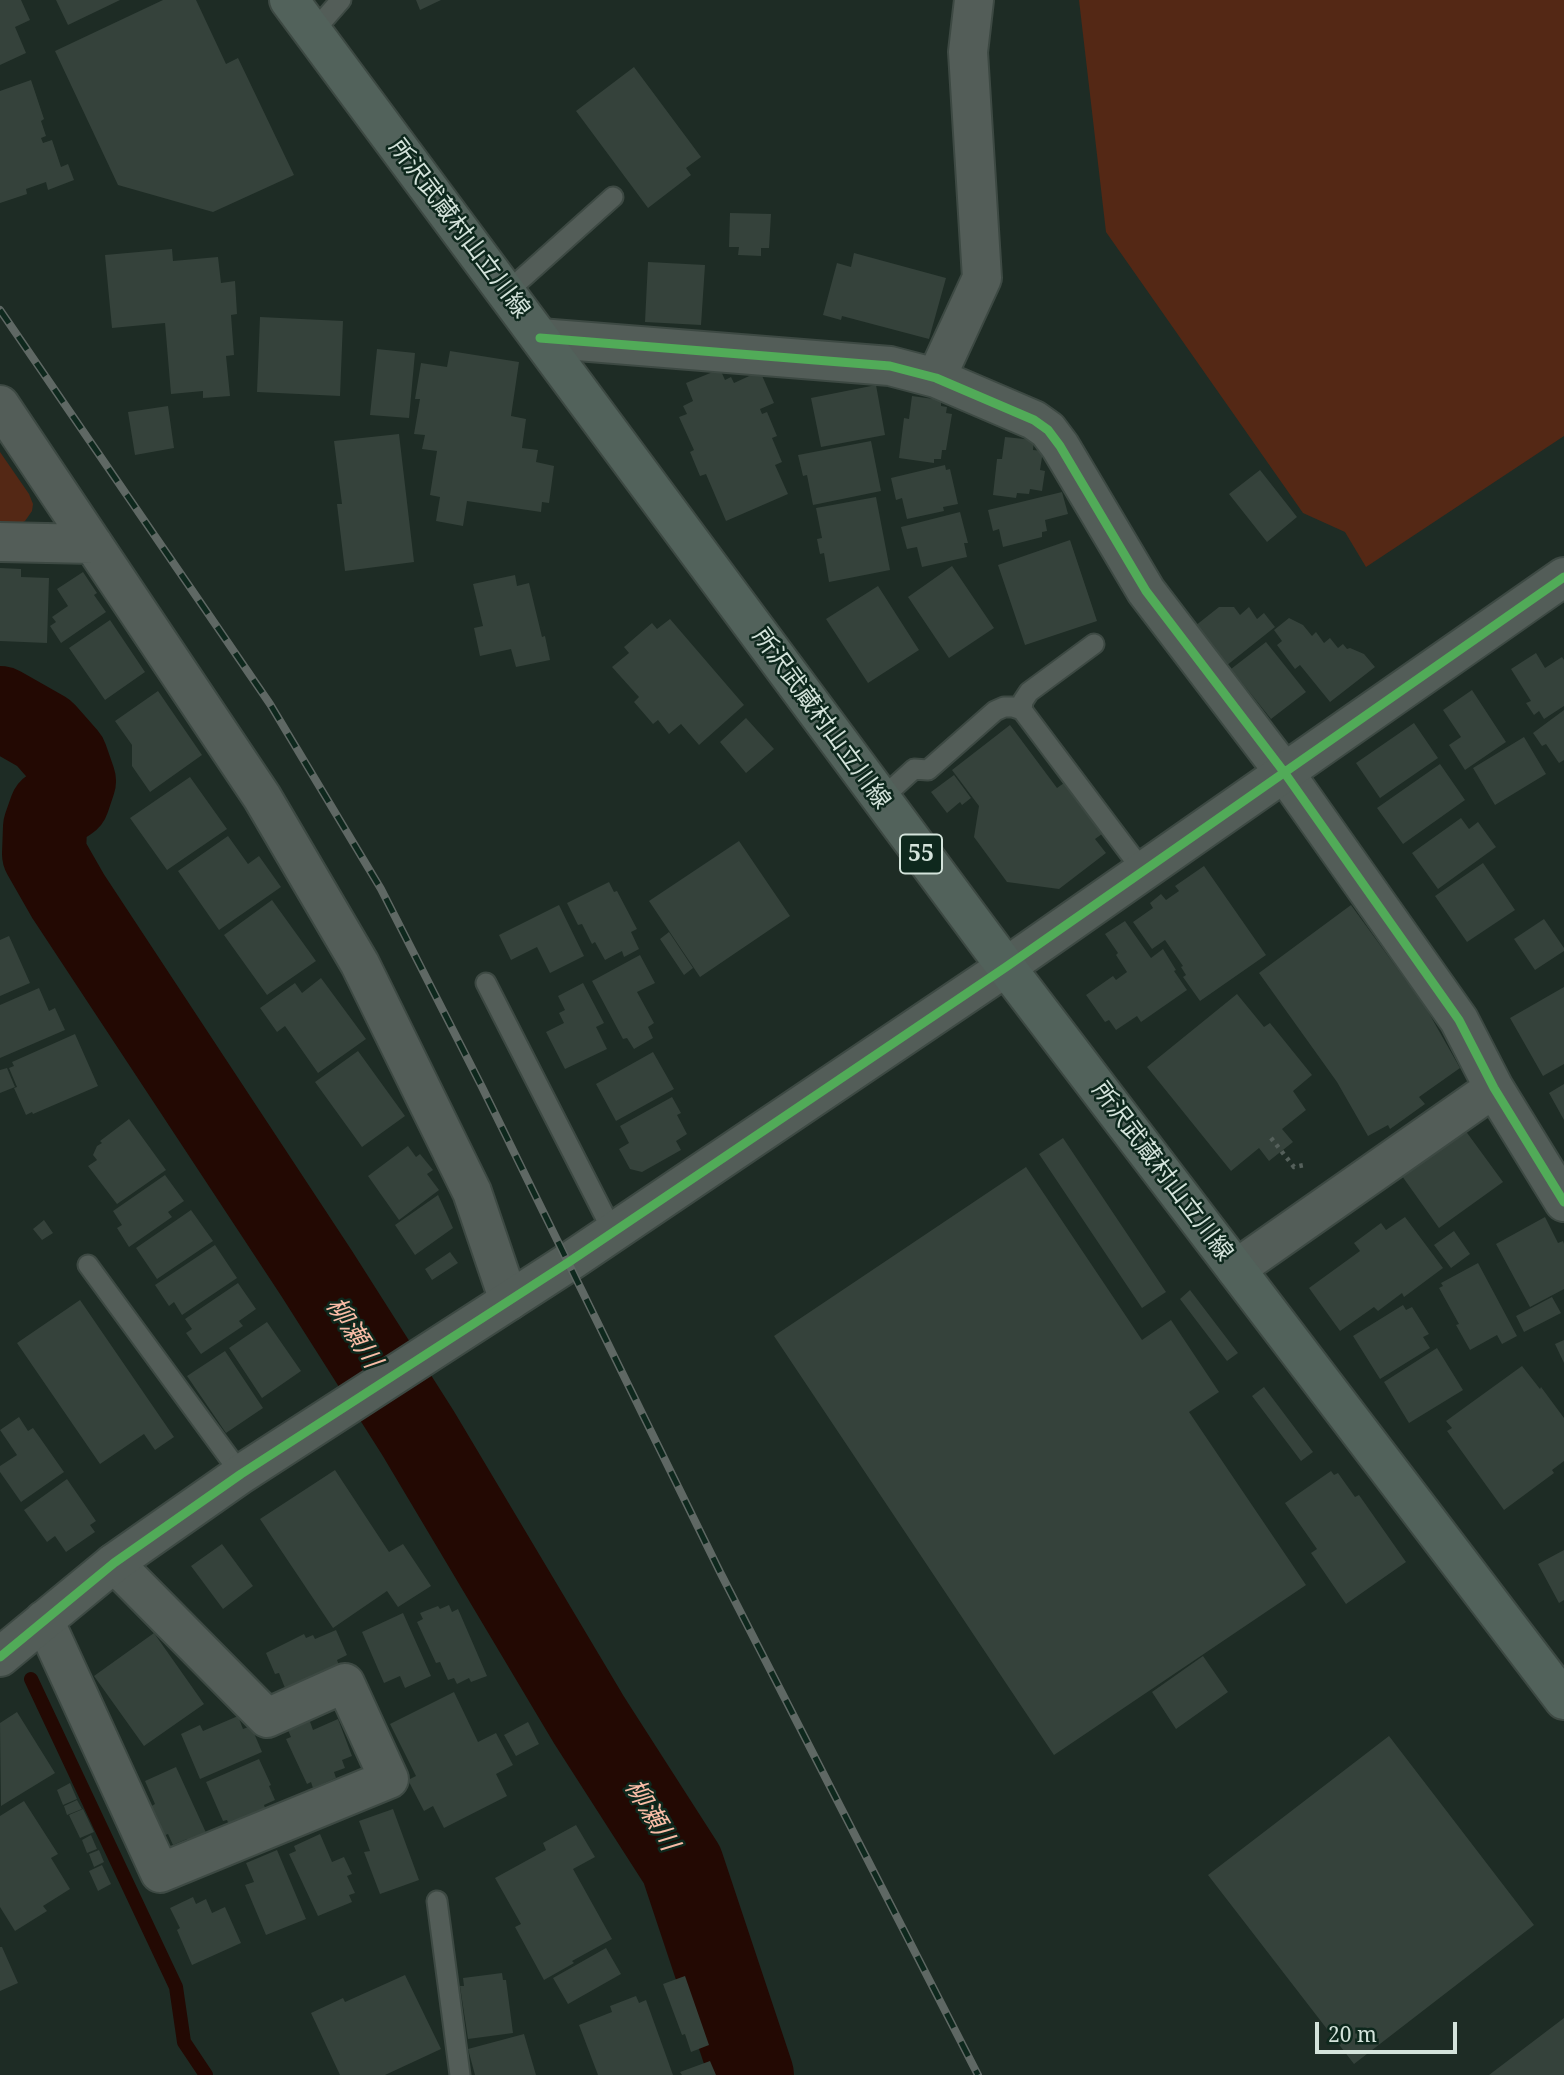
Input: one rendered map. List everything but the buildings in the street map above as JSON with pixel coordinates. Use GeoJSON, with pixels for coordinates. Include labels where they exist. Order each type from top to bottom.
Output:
{"type":"FeatureCollection","features":[{"type":"Feature","properties":{"kind":"main road","name":"所沢武蔵村山立川線"},"geometry":{"type":"LineString","coordinates":[[289,0],[1006,967],[1564,1700]]}},
{"type":"Feature","properties":{"kind":"street"},"geometry":{"type":"LineString","coordinates":[[936,378],[982,278],[968,52],[974,0]]}},
{"type":"Feature","properties":{"kind":"street"},"geometry":{"type":"LineString","coordinates":[[540,338],[890,366],[936,378],[1034,420],[1048,430],[1146,591],[1284,772],[1459,1020],[1494,1088],[1564,1201]]}},
{"type":"Feature","properties":{"kind":"street"},"geometry":{"type":"LineString","coordinates":[[0,405],[262,797],[360,964],[472,1192],[509,1301]]}},
{"type":"Feature","properties":{"kind":"street"},"geometry":{"type":"LineString","coordinates":[[0,542],[93,544]]}},
{"type":"Feature","properties":{"kind":"street"},"geometry":{"type":"LineString","coordinates":[[0,1657],[114,1563],[241,1474],[614,1232],[1006,967],[1564,577]]}},
{"type":"Feature","properties":{"kind":"street"},"geometry":{"type":"LineString","coordinates":[[1236,1269],[1494,1088]]}},
{"type":"Feature","properties":{"kind":"street"},"geometry":{"type":"LineString","coordinates":[[44,1620],[160,1872],[388,1779],[345,1683],[267,1718],[114,1563]]}},
{"type":"Feature","properties":{"kind":"lane"},"geometry":{"type":"LineString","coordinates":[[313,32],[341,0]]}},
{"type":"Feature","properties":{"kind":"lane"},"geometry":{"type":"LineString","coordinates":[[507,292],[613,197]]}},
{"type":"Feature","properties":{"kind":"lane"},"geometry":{"type":"LineString","coordinates":[[1094,644],[1029,692],[1023,701],[1022,710],[1143,871]]}},
{"type":"Feature","properties":{"kind":"lane"},"geometry":{"type":"LineString","coordinates":[[881,799],[915,769],[929,770],[995,711],[1004,707],[1022,710]]}},
{"type":"Feature","properties":{"kind":"lane"},"geometry":{"type":"LineString","coordinates":[[486,983],[614,1232]]}},
{"type":"Feature","properties":{"kind":"lane"},"geometry":{"type":"LineString","coordinates":[[88,1265],[241,1474]]}},
{"type":"Feature","properties":{"kind":"lane"},"geometry":{"type":"LineString","coordinates":[[437,1901],[460,2075]]}},
{"type":"Feature","properties":{"kind":"shaded area"},"geometry":{"type":"Polygon","coordinates":[[[1079,0],[1564,0],[1564,436],[1366,567],[1345,532],[1303,513],[1106,232],[1079,0]]]}},
{"type":"Feature","properties":{"kind":"shaded area"},"geometry":{"type":"Polygon","coordinates":[[[0,452],[33,504],[25,521],[18,525],[0,526],[0,452]]]}},
{"type":"Feature","properties":{"kind":"waterway","name":"柳瀬川"},"geometry":{"type":"LineString","coordinates":[[0,708],[44,733],[66,758],[74,781],[68,799],[51,810],[45,827],[44,854],[68,896],[317,1274],[418,1433],[589,1720],[682,1865],[752,2075]]}},
{"type":"Feature","properties":{"kind":"waterway"},"geometry":{"type":"LineString","coordinates":[[31,1679],[176,1987],[184,2042],[206,2075]]}},
{"type":"Feature","properties":{"kind":"railway"},"geometry":{"type":"LineString","coordinates":[[0,310],[270,704],[381,889],[482,1087],[720,1572],[978,2075]]}},
{"type":"Feature","properties":{"kind":"cycle path"},"geometry":{"type":"LineString","coordinates":[[540,338],[890,366],[936,378],[1034,420],[1048,430],[1146,591],[1284,772],[1459,1020],[1494,1088],[1564,1202]]}},
{"type":"Feature","properties":{"kind":"cycle path"},"geometry":{"type":"LineString","coordinates":[[0,1657],[114,1563],[241,1474],[569,1262],[1006,967],[1564,577]]}}]}
